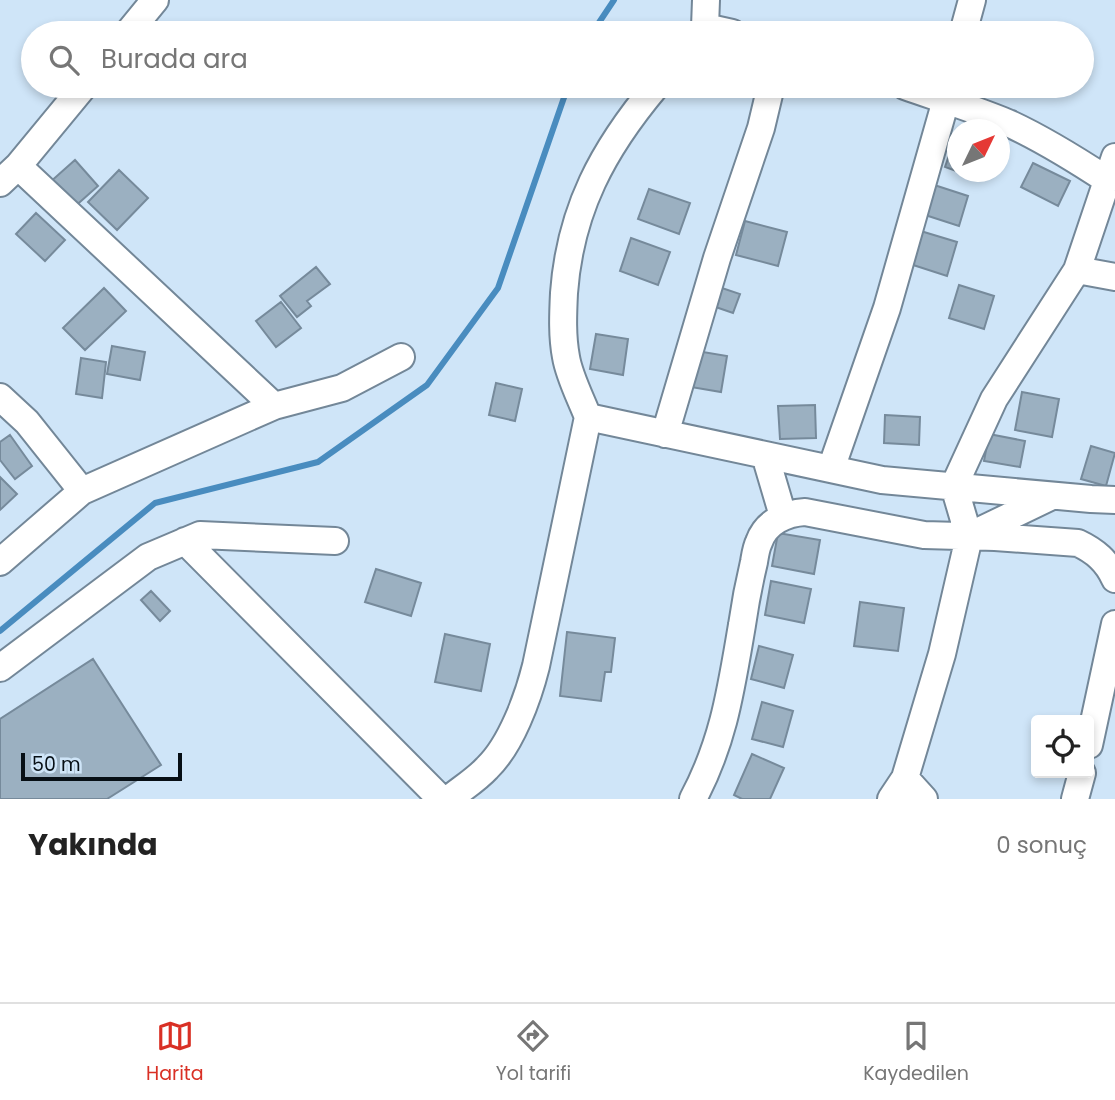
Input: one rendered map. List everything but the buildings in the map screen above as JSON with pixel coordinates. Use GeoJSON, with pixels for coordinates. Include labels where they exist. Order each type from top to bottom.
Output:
{"type":"FeatureCollection","features":[{"type":"Feature","properties":{"kind":"street"},"geometry":{"type":"LineString","coordinates":[[138,21],[156,0]]}},
{"type":"Feature","properties":{"kind":"street"},"geometry":{"type":"LineString","coordinates":[[703,21],[706,0]]}},
{"type":"Feature","properties":{"kind":"street"},"geometry":{"type":"LineString","coordinates":[[708,21],[723,0]]}},
{"type":"Feature","properties":{"kind":"street"},"geometry":{"type":"LineString","coordinates":[[966,21],[972,0]]}},
{"type":"Feature","properties":{"kind":"street"},"geometry":{"type":"LineString","coordinates":[[74,98],[9,174],[274,406]]}},
{"type":"Feature","properties":{"kind":"street"},"geometry":{"type":"LineString","coordinates":[[449,799],[488,767],[503,746],[524,705],[536,666],[588,417],[566,359],[563,304],[570,243],[600,164],[617,136],[647,98]]}},
{"type":"Feature","properties":{"kind":"street"},"geometry":{"type":"LineString","coordinates":[[665,434],[717,257],[761,128],[768,98]]}},
{"type":"Feature","properties":{"kind":"street"},"geometry":{"type":"LineString","coordinates":[[831,469],[887,308],[947,98]]}},
{"type":"Feature","properties":{"kind":"street"},"geometry":{"type":"LineString","coordinates":[[924,799],[898,788],[942,654],[969,537],[954,486],[994,399],[1077,270],[1111,169],[1074,158],[956,98]]}},
{"type":"Feature","properties":{"kind":"street"},"geometry":{"type":"LineString","coordinates":[[1077,270],[1115,277]]}},
{"type":"Feature","properties":{"kind":"street"},"geometry":{"type":"LineString","coordinates":[[0,562],[82,491],[274,406],[342,388],[401,357]]}},
{"type":"Feature","properties":{"kind":"street"},"geometry":{"type":"LineString","coordinates":[[0,397],[27,422],[82,491]]}},
{"type":"Feature","properties":{"kind":"street"},"geometry":{"type":"LineString","coordinates":[[588,417],[882,480],[1115,500]]}},
{"type":"Feature","properties":{"kind":"street"},"geometry":{"type":"LineString","coordinates":[[765,455],[783,516]]}},
{"type":"Feature","properties":{"kind":"street"},"geometry":{"type":"LineString","coordinates":[[969,537],[1054,496]]}},
{"type":"Feature","properties":{"kind":"street"},"geometry":{"type":"LineString","coordinates":[[693,799],[704,778],[725,720],[759,541],[765,531],[783,516],[805,512],[924,535],[1078,543],[1101,557],[1110,567],[1115,579]]}},
{"type":"Feature","properties":{"kind":"street"},"geometry":{"type":"LineString","coordinates":[[0,668],[148,556],[200,535],[335,541]]}},
{"type":"Feature","properties":{"kind":"street"},"geometry":{"type":"LineString","coordinates":[[185,541],[441,799]]}},
{"type":"Feature","properties":{"kind":"street"},"geometry":{"type":"LineString","coordinates":[[1094,722],[1115,624]]}},
{"type":"Feature","properties":{"kind":"street"},"geometry":{"type":"LineString","coordinates":[[1075,799],[1081,778]]}},
{"type":"Feature","properties":{"kind":"waterway"},"geometry":{"type":"LineString","coordinates":[[600,21],[614,0]]}},
{"type":"Feature","properties":{"kind":"waterway"},"geometry":{"type":"LineString","coordinates":[[0,631],[155,503],[318,462],[427,385],[498,288],[564,98]]}}]}
